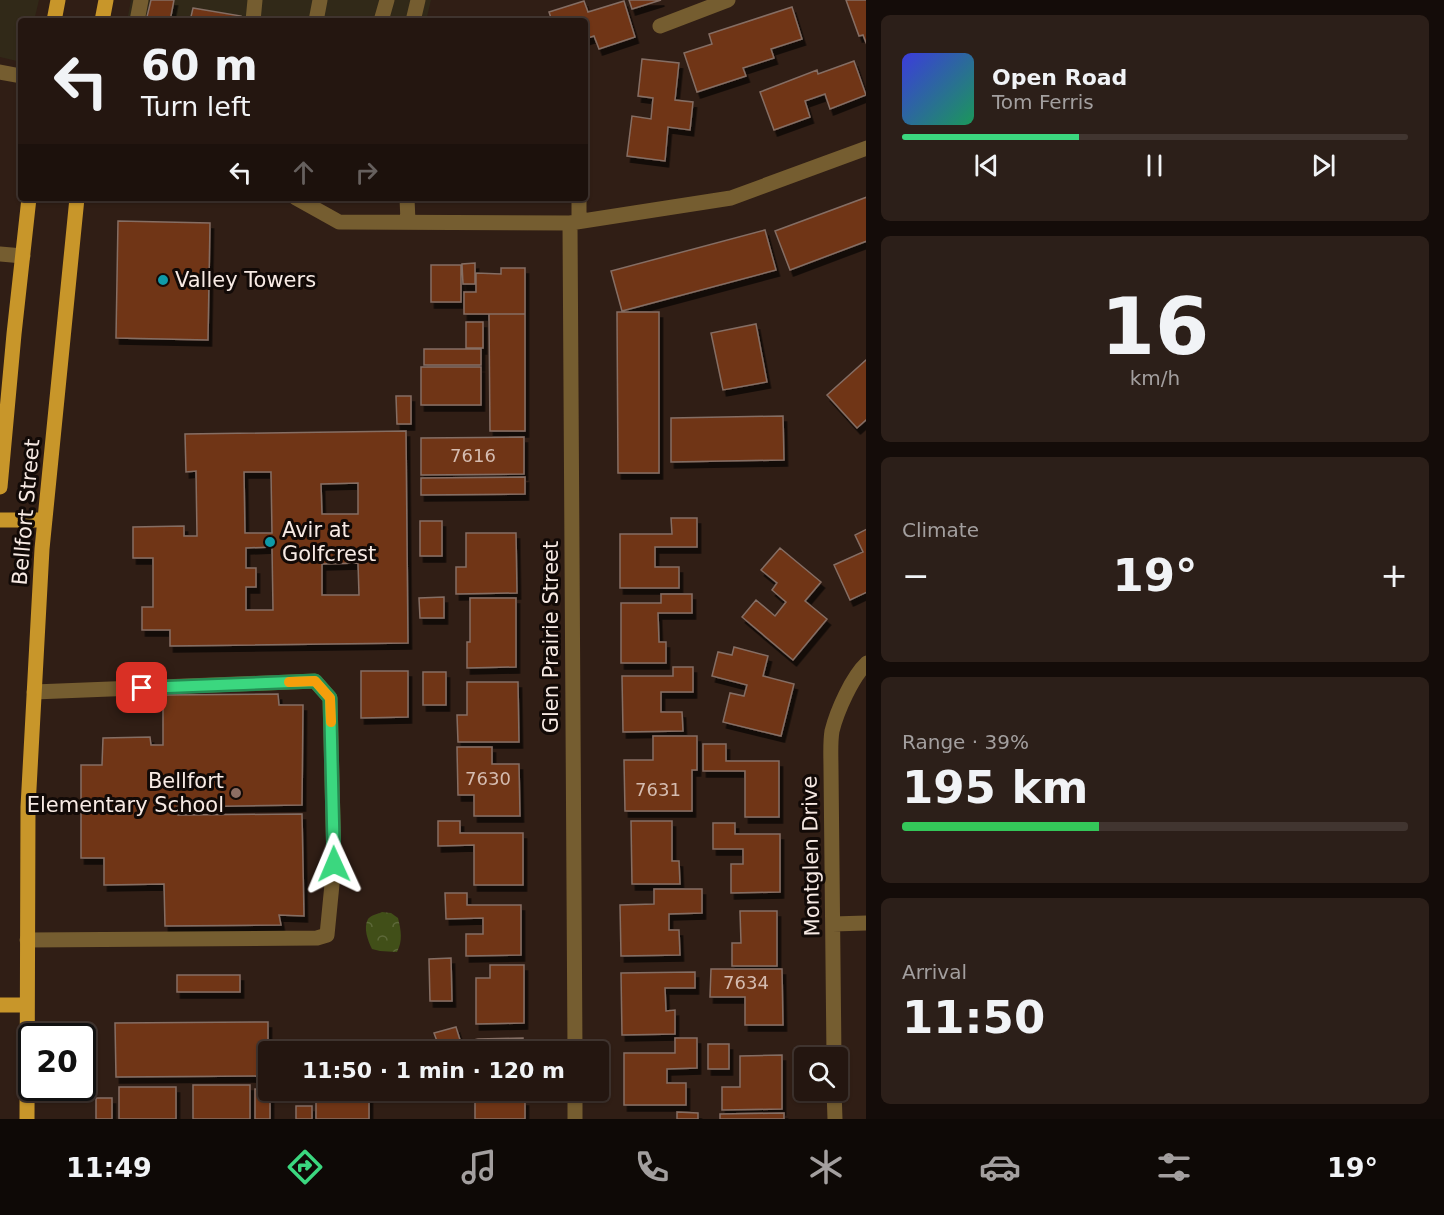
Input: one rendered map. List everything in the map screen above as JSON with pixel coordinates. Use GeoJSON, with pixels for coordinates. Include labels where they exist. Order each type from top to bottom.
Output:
{"type":"FeatureCollection","features":[{"type":"Feature","properties":{"kind":"main road"},"geometry":{"type":"LineString","coordinates":[[55,18],[58,0]]}},
{"type":"Feature","properties":{"kind":"main road"},"geometry":{"type":"LineString","coordinates":[[103,18],[106,0]]}},
{"type":"Feature","properties":{"kind":"main road","name":"Bellfort Street"},"geometry":{"type":"LineString","coordinates":[[0,487],[29,201]]}},
{"type":"Feature","properties":{"kind":"main road","name":"Bellfort Street"},"geometry":{"type":"LineString","coordinates":[[27,1119],[28,807],[34,692],[42,549],[77,201]]}},
{"type":"Feature","properties":{"kind":"main road"},"geometry":{"type":"LineString","coordinates":[[0,520],[45,520]]}},
{"type":"Feature","properties":{"kind":"main road"},"geometry":{"type":"LineString","coordinates":[[0,1005],[27,1005]]}},
{"type":"Feature","properties":{"kind":"street"},"geometry":{"type":"LineString","coordinates":[[138,18],[141,0]]}},
{"type":"Feature","properties":{"kind":"street"},"geometry":{"type":"LineString","coordinates":[[253,18],[255,0]]}},
{"type":"Feature","properties":{"kind":"street"},"geometry":{"type":"LineString","coordinates":[[317,18],[320,0]]}},
{"type":"Feature","properties":{"kind":"street"},"geometry":{"type":"LineString","coordinates":[[382,18],[387,0]]}},
{"type":"Feature","properties":{"kind":"street"},"geometry":{"type":"LineString","coordinates":[[414,18],[418,0]]}},
{"type":"Feature","properties":{"kind":"street"},"geometry":{"type":"LineString","coordinates":[[660,26],[728,0]]}},
{"type":"Feature","properties":{"kind":"street"},"geometry":{"type":"LineString","coordinates":[[0,72],[18,75]]}},
{"type":"Feature","properties":{"kind":"street"},"geometry":{"type":"LineString","coordinates":[[305,201],[339,222],[575,222],[731,198],[866,148]]}},
{"type":"Feature","properties":{"kind":"street"},"geometry":{"type":"LineString","coordinates":[[407,201],[408,222]]}},
{"type":"Feature","properties":{"kind":"street","name":"Glen Prairie Street"},"geometry":{"type":"LineString","coordinates":[[575,1041],[575,222],[578,201]]}},
{"type":"Feature","properties":{"kind":"street"},"geometry":{"type":"LineString","coordinates":[[0,254],[23,256]]}},
{"type":"Feature","properties":{"kind":"street","name":"Montglen Drive"},"geometry":{"type":"LineString","coordinates":[[834,1047],[832,732],[842,703],[861,668],[866,664]]}},
{"type":"Feature","properties":{"kind":"street"},"geometry":{"type":"LineString","coordinates":[[27,940],[317,938],[327,935],[334,864],[330,698],[315,681],[34,692]]}},
{"type":"Feature","properties":{"kind":"street"},"geometry":{"type":"LineString","coordinates":[[833,924],[866,923]]}},
{"type":"Feature","properties":{"kind":"street"},"geometry":{"type":"LineString","coordinates":[[575,1101],[575,1119]]}},
{"type":"Feature","properties":{"kind":"street"},"geometry":{"type":"LineString","coordinates":[[834,1101],[835,1119]]}},
{"type":"Feature","properties":{"kind":"shaded area"},"geometry":{"type":"Polygon","coordinates":[[[0,0],[39,0],[35,18],[18,18],[18,61],[0,57],[0,0]]]}},
{"type":"Feature","properties":{"kind":"shaded area"},"geometry":{"type":"Polygon","coordinates":[[[131,0],[431,0],[427,18],[128,18],[131,0]]]}},
{"type":"Feature","properties":{"kind":"green space"},"geometry":{"type":"Polygon","coordinates":[[[382,912],[391,913],[398,918],[401,935],[397,952],[372,949],[369,942],[366,930],[368,919],[382,912]]]}},
{"type":"Feature","properties":{"kind":"building"},"geometry":{"type":"Polygon","coordinates":[[[151,0],[174,0],[171,18],[147,18],[151,0]]]}},
{"type":"Feature","properties":{"kind":"building"},"geometry":{"type":"Polygon","coordinates":[[[629,0],[661,0],[632,9],[629,0]]]}},
{"type":"Feature","properties":{"kind":"building"},"geometry":{"type":"Polygon","coordinates":[[[846,0],[866,0],[866,42],[863,35],[859,36],[846,0]]]}},
{"type":"Feature","properties":{"kind":"building"},"geometry":{"type":"Polygon","coordinates":[[[584,1],[588,12],[624,1],[635,37],[599,49],[594,36],[588,38],[588,18],[551,18],[549,12],[584,1]]]}},
{"type":"Feature","properties":{"kind":"building"},"geometry":{"type":"Polygon","coordinates":[[[792,7],[802,39],[771,49],[774,58],[743,68],[746,76],[697,92],[684,53],[712,44],[709,34],[792,7]]]}},
{"type":"Feature","properties":{"kind":"building"},"geometry":{"type":"Polygon","coordinates":[[[193,8],[241,16],[241,18],[191,18],[193,8]]]}},
{"type":"Feature","properties":{"kind":"building"},"geometry":{"type":"Polygon","coordinates":[[[642,59],[679,63],[675,100],[693,102],[690,130],[668,127],[665,161],[627,156],[632,116],[651,119],[653,98],[638,96],[642,59]]]}},
{"type":"Feature","properties":{"kind":"building"},"geometry":{"type":"Polygon","coordinates":[[[854,61],[866,95],[830,109],[825,94],[805,101],[810,117],[774,130],[760,92],[817,70],[818,74],[854,61]]]}},
{"type":"Feature","properties":{"kind":"building"},"geometry":{"type":"Polygon","coordinates":[[[866,197],[866,241],[790,270],[775,231],[866,197]]]}},
{"type":"Feature","properties":{"kind":"building","name":"Valley Towers"},"geometry":{"type":"Polygon","coordinates":[[[118,221],[210,223],[208,340],[116,338],[118,221]]]}},
{"type":"Feature","properties":{"kind":"building"},"geometry":{"type":"Polygon","coordinates":[[[765,230],[776,270],[622,311],[611,271],[765,230]]]}},
{"type":"Feature","properties":{"kind":"building"},"geometry":{"type":"Polygon","coordinates":[[[475,263],[475,284],[463,284],[462,264],[475,263]]]}},
{"type":"Feature","properties":{"kind":"building"},"geometry":{"type":"Polygon","coordinates":[[[431,265],[461,265],[461,302],[431,302],[431,265]]]}},
{"type":"Feature","properties":{"kind":"building"},"geometry":{"type":"Polygon","coordinates":[[[501,268],[525,268],[525,314],[464,314],[464,292],[476,292],[476,273],[501,274],[501,268]]]}},
{"type":"Feature","properties":{"kind":"building"},"geometry":{"type":"Polygon","coordinates":[[[617,312],[659,312],[659,473],[618,473],[617,312]]]}},
{"type":"Feature","properties":{"kind":"building"},"geometry":{"type":"Polygon","coordinates":[[[489,314],[525,314],[525,431],[490,431],[489,314]]]}},
{"type":"Feature","properties":{"kind":"building"},"geometry":{"type":"Polygon","coordinates":[[[466,322],[483,322],[483,348],[466,348],[466,322]]]}},
{"type":"Feature","properties":{"kind":"building"},"geometry":{"type":"Polygon","coordinates":[[[756,324],[767,382],[723,390],[711,333],[756,324]]]}},
{"type":"Feature","properties":{"kind":"building"},"geometry":{"type":"Polygon","coordinates":[[[424,349],[481,349],[481,365],[424,365],[424,349]]]}},
{"type":"Feature","properties":{"kind":"building"},"geometry":{"type":"Polygon","coordinates":[[[866,360],[866,420],[857,428],[827,395],[866,360]]]}},
{"type":"Feature","properties":{"kind":"building"},"geometry":{"type":"Polygon","coordinates":[[[421,367],[481,367],[481,405],[421,405],[421,367]]]}},
{"type":"Feature","properties":{"kind":"building"},"geometry":{"type":"Polygon","coordinates":[[[396,396],[411,396],[411,424],[397,424],[396,396]]]}},
{"type":"Feature","properties":{"kind":"building"},"geometry":{"type":"Polygon","coordinates":[[[783,416],[784,460],[671,462],[671,418],[783,416]]]}},
{"type":"Feature","properties":{"kind":"building","name":"Avir at Golfcrest"},"geometry":{"type":"Polygon","coordinates":[[[406,431],[408,643],[170,646],[170,630],[142,630],[142,607],[153,607],[153,558],[133,558],[133,527],[184,526],[184,536],[197,536],[196,471],[186,472],[185,434],[406,431]],[[244,472],[245,533],[272,533],[271,472],[244,472]],[[358,483],[321,484],[322,514],[358,514],[358,483]],[[272,547],[246,548],[246,568],[256,568],[256,587],[246,587],[246,610],[273,610],[272,547]],[[358,563],[322,564],[322,595],[359,595],[358,563]]]}},
{"type":"Feature","properties":{"kind":"building"},"geometry":{"type":"Polygon","coordinates":[[[524,437],[524,474],[421,475],[421,438],[524,437]]]}},
{"type":"Feature","properties":{"kind":"building"},"geometry":{"type":"Polygon","coordinates":[[[525,477],[525,494],[421,495],[421,478],[525,477]]]}},
{"type":"Feature","properties":{"kind":"building"},"geometry":{"type":"Polygon","coordinates":[[[671,518],[697,518],[697,547],[655,547],[655,567],[679,567],[679,588],[620,588],[620,534],[672,534],[671,518]]]}},
{"type":"Feature","properties":{"kind":"building"},"geometry":{"type":"Polygon","coordinates":[[[420,521],[442,521],[442,556],[420,556],[420,521]]]}},
{"type":"Feature","properties":{"kind":"building"},"geometry":{"type":"Polygon","coordinates":[[[866,530],[866,592],[850,600],[834,565],[863,552],[855,535],[866,530]]]}},
{"type":"Feature","properties":{"kind":"building"},"geometry":{"type":"Polygon","coordinates":[[[466,533],[516,533],[517,593],[456,594],[456,567],[466,567],[466,533]]]}},
{"type":"Feature","properties":{"kind":"building"},"geometry":{"type":"Polygon","coordinates":[[[780,548],[821,582],[805,601],[827,619],[793,660],[742,617],[756,600],[775,616],[786,602],[772,590],[777,583],[761,570],[780,548]]]}},
{"type":"Feature","properties":{"kind":"building"},"geometry":{"type":"Polygon","coordinates":[[[661,594],[692,594],[692,613],[658,613],[659,642],[666,642],[666,663],[621,663],[621,603],[661,603],[661,594]]]}},
{"type":"Feature","properties":{"kind":"building"},"geometry":{"type":"Polygon","coordinates":[[[444,597],[444,618],[420,618],[419,598],[444,597]]]}},
{"type":"Feature","properties":{"kind":"building"},"geometry":{"type":"Polygon","coordinates":[[[470,598],[516,598],[516,667],[467,668],[467,642],[470,642],[470,598]]]}},
{"type":"Feature","properties":{"kind":"building"},"geometry":{"type":"Polygon","coordinates":[[[734,647],[768,656],[763,676],[794,684],[781,736],[723,722],[730,693],[744,696],[747,685],[712,676],[718,652],[732,655],[734,647]]]}},
{"type":"Feature","properties":{"kind":"building"},"geometry":{"type":"Polygon","coordinates":[[[673,667],[693,667],[693,692],[661,692],[661,712],[682,712],[683,731],[623,732],[622,676],[673,676],[673,667]]]}},
{"type":"Feature","properties":{"kind":"building"},"geometry":{"type":"Polygon","coordinates":[[[361,671],[408,671],[408,717],[361,718],[361,671]]]}},
{"type":"Feature","properties":{"kind":"building"},"geometry":{"type":"Polygon","coordinates":[[[423,672],[446,672],[446,705],[423,705],[423,672]]]}},
{"type":"Feature","properties":{"kind":"building"},"geometry":{"type":"Polygon","coordinates":[[[467,682],[518,682],[519,742],[458,742],[457,715],[467,715],[467,682]]]}},
{"type":"Feature","properties":{"kind":"building"},"geometry":{"type":"Polygon","coordinates":[[[278,694],[279,705],[303,705],[302,805],[177,807],[178,815],[302,814],[304,916],[279,915],[281,925],[165,926],[164,884],[104,885],[104,858],[81,858],[81,765],[102,765],[103,738],[150,737],[151,745],[163,745],[163,695],[278,694]]]}},
{"type":"Feature","properties":{"kind":"building"},"geometry":{"type":"Polygon","coordinates":[[[653,736],[697,736],[697,770],[692,770],[692,811],[625,811],[624,760],[653,760],[653,736]]]}},
{"type":"Feature","properties":{"kind":"building"},"geometry":{"type":"Polygon","coordinates":[[[703,744],[726,744],[726,761],[779,761],[779,817],[745,817],[745,771],[703,771],[703,744]]]}},
{"type":"Feature","properties":{"kind":"building"},"geometry":{"type":"Polygon","coordinates":[[[457,747],[492,747],[492,764],[519,764],[520,816],[474,816],[474,795],[458,795],[457,747]]]}},
{"type":"Feature","properties":{"kind":"building"},"geometry":{"type":"Polygon","coordinates":[[[438,821],[460,821],[460,833],[523,833],[523,885],[474,885],[474,845],[438,846],[438,821]]]}},
{"type":"Feature","properties":{"kind":"building"},"geometry":{"type":"Polygon","coordinates":[[[631,821],[672,821],[672,861],[679,861],[680,884],[632,884],[631,821]]]}},
{"type":"Feature","properties":{"kind":"building"},"geometry":{"type":"Polygon","coordinates":[[[713,823],[735,823],[735,834],[780,834],[780,892],[731,893],[731,864],[743,864],[743,849],[713,849],[713,823]]]}},
{"type":"Feature","properties":{"kind":"building"},"geometry":{"type":"Polygon","coordinates":[[[654,889],[702,889],[702,913],[669,914],[669,930],[679,930],[680,955],[621,956],[620,905],[654,904],[654,889]]]}},
{"type":"Feature","properties":{"kind":"building"},"geometry":{"type":"Polygon","coordinates":[[[445,893],[467,893],[467,905],[521,905],[521,955],[466,956],[466,934],[483,934],[483,918],[446,919],[445,893]]]}},
{"type":"Feature","properties":{"kind":"building"},"geometry":{"type":"Polygon","coordinates":[[[740,911],[777,911],[777,966],[732,966],[732,943],[741,943],[740,911]]]}},
{"type":"Feature","properties":{"kind":"building"},"geometry":{"type":"Polygon","coordinates":[[[451,958],[452,1001],[430,1001],[429,959],[451,958]]]}},
{"type":"Feature","properties":{"kind":"building"},"geometry":{"type":"Polygon","coordinates":[[[490,965],[524,965],[524,1023],[476,1024],[476,978],[490,978],[490,965]]]}},
{"type":"Feature","properties":{"kind":"building"},"geometry":{"type":"Polygon","coordinates":[[[711,969],[782,969],[783,1025],[745,1025],[745,997],[710,997],[711,969]]]}},
{"type":"Feature","properties":{"kind":"building"},"geometry":{"type":"Polygon","coordinates":[[[695,972],[695,988],[665,988],[666,1011],[675,1010],[675,1034],[622,1035],[621,973],[695,972]]]}},
{"type":"Feature","properties":{"kind":"building"},"geometry":{"type":"Polygon","coordinates":[[[177,975],[240,975],[240,992],[177,992],[177,975]]]}},
{"type":"Feature","properties":{"kind":"building"},"geometry":{"type":"Polygon","coordinates":[[[268,1022],[268,1041],[258,1041],[258,1076],[116,1077],[115,1023],[268,1022]]]}},
{"type":"Feature","properties":{"kind":"building"},"geometry":{"type":"Polygon","coordinates":[[[456,1027],[460,1041],[437,1041],[434,1033],[456,1027]]]}},
{"type":"Feature","properties":{"kind":"building"},"geometry":{"type":"Polygon","coordinates":[[[523,1038],[523,1041],[470,1041],[478,1039],[523,1038]]]}},
{"type":"Feature","properties":{"kind":"building"},"geometry":{"type":"Polygon","coordinates":[[[675,1038],[697,1038],[697,1068],[667,1069],[667,1083],[686,1083],[686,1105],[624,1105],[624,1053],[675,1053],[675,1038]]]}},
{"type":"Feature","properties":{"kind":"building"},"geometry":{"type":"Polygon","coordinates":[[[708,1044],[729,1044],[729,1069],[708,1069],[708,1044]]]}},
{"type":"Feature","properties":{"kind":"building"},"geometry":{"type":"Polygon","coordinates":[[[782,1055],[782,1109],[722,1110],[722,1087],[740,1087],[740,1056],[782,1055]]]}},
{"type":"Feature","properties":{"kind":"building"},"geometry":{"type":"Polygon","coordinates":[[[193,1085],[250,1085],[250,1119],[193,1119],[193,1085]]]}},
{"type":"Feature","properties":{"kind":"building"},"geometry":{"type":"Polygon","coordinates":[[[119,1087],[176,1087],[176,1119],[119,1119],[119,1087]]]}},
{"type":"Feature","properties":{"kind":"building"},"geometry":{"type":"Polygon","coordinates":[[[255,1089],[258,1089],[258,1101],[270,1101],[270,1119],[255,1119],[255,1089]]]}},
{"type":"Feature","properties":{"kind":"building"},"geometry":{"type":"Polygon","coordinates":[[[96,1098],[112,1098],[112,1119],[96,1119],[96,1098]]]}},
{"type":"Feature","properties":{"kind":"building"},"geometry":{"type":"Polygon","coordinates":[[[316,1101],[369,1101],[369,1119],[316,1119],[316,1101]]]}},
{"type":"Feature","properties":{"kind":"building"},"geometry":{"type":"Polygon","coordinates":[[[475,1101],[525,1101],[525,1119],[475,1119],[475,1101]]]}},
{"type":"Feature","properties":{"kind":"building"},"geometry":{"type":"Polygon","coordinates":[[[296,1106],[312,1106],[312,1119],[296,1119],[296,1106]]]}},
{"type":"Feature","properties":{"kind":"building"},"geometry":{"type":"Polygon","coordinates":[[[677,1112],[698,1113],[698,1119],[677,1119],[677,1112]]]}},
{"type":"Feature","properties":{"kind":"building"},"geometry":{"type":"Polygon","coordinates":[[[784,1113],[784,1119],[720,1119],[720,1114],[784,1113]]]}},
{"type":"Feature","properties":{"kind":"slow traffic"},"geometry":{"type":"LineString","coordinates":[[289,682],[315,681],[330,698],[331,722]]}},
{"type":"Feature","properties":{"kind":"place","name":"Valley Towers"},"geometry":{"type":"Point","coordinates":[163,280]}},
{"type":"Feature","properties":{"kind":"place","name":"Avir at Golfcrest"},"geometry":{"type":"Point","coordinates":[270,542]}},
{"type":"Feature","properties":{"kind":"place","name":"Bellfort Elementary School"},"geometry":{"type":"Point","coordinates":[236,793]}},
{"type":"Feature","properties":{"kind":"route"},"geometry":{"type":"LineString","coordinates":[[142,688],[315,681],[330,698],[334,864]]}}]}
